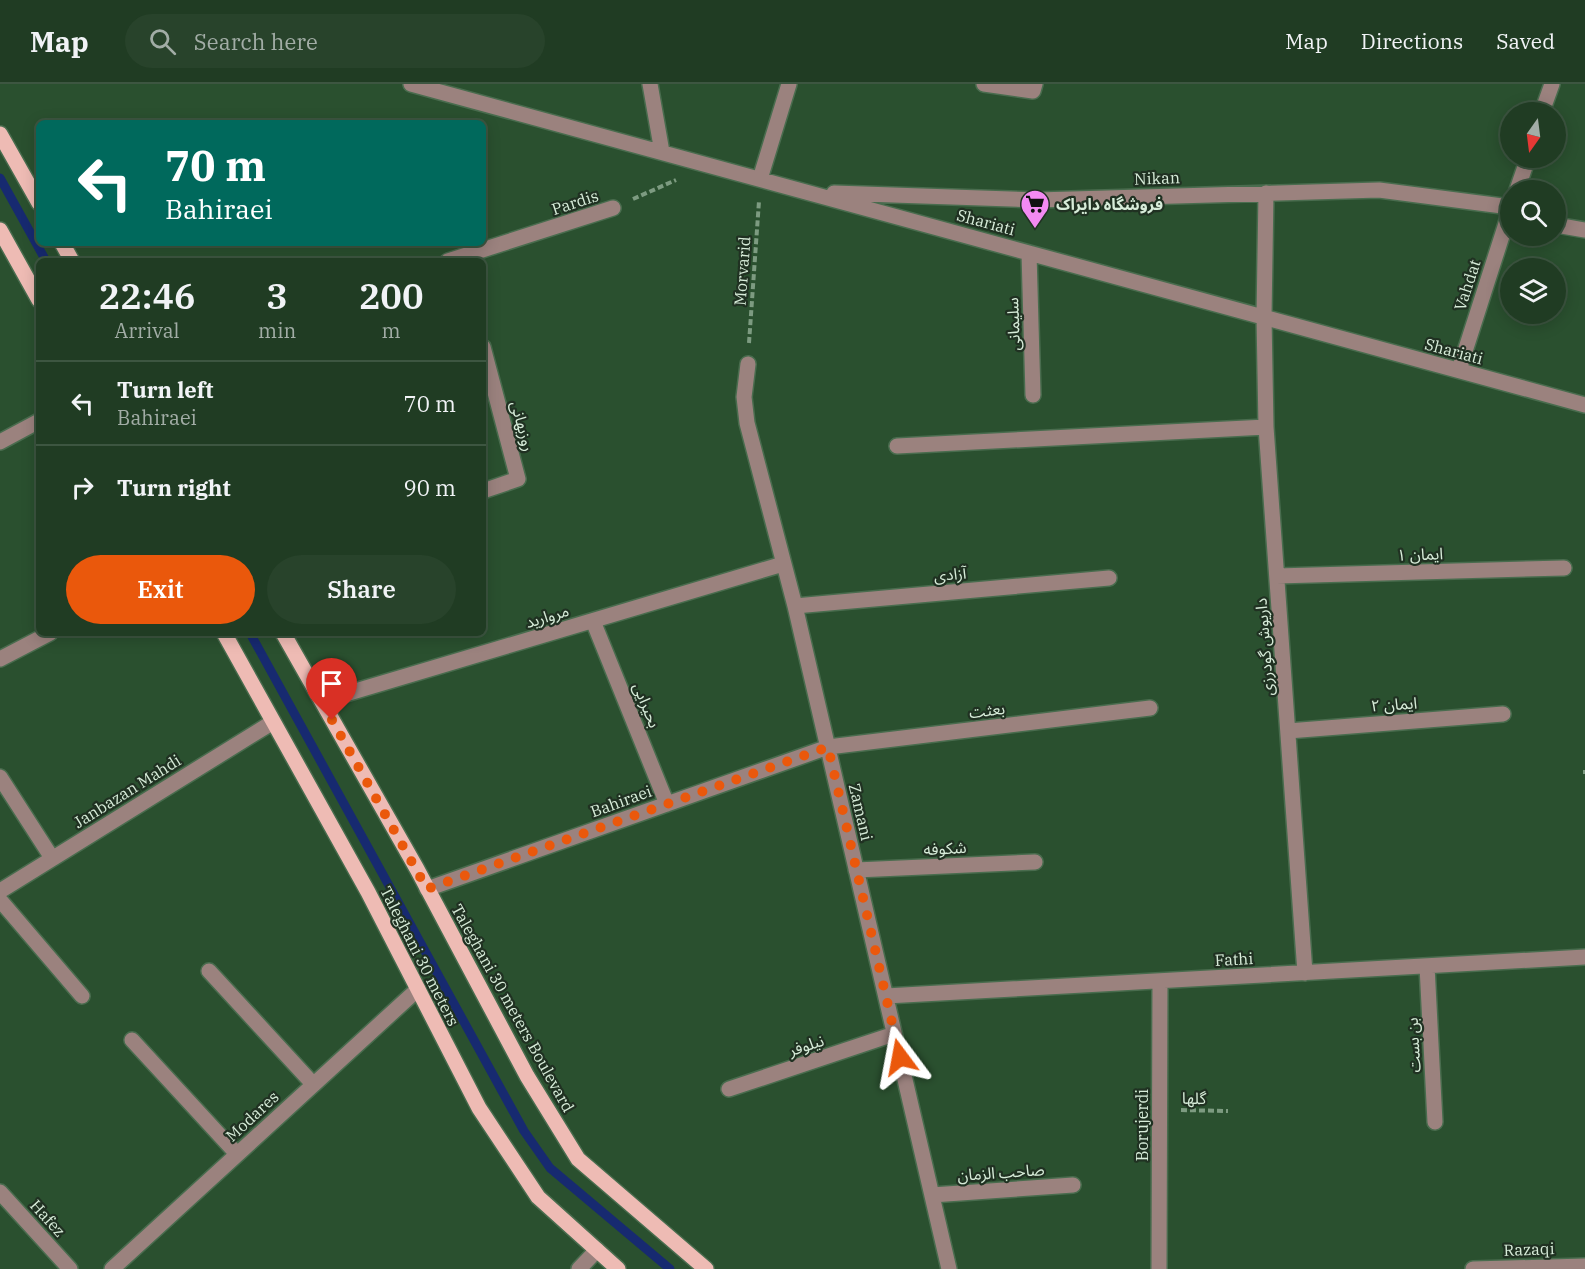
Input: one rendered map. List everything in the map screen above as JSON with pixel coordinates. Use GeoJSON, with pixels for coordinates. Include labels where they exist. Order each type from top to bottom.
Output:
{"type":"FeatureCollection","features":[{"type":"Feature","properties":{"kind":"main road"},"geometry":{"type":"LineString","coordinates":[[0,134],[36,198]]}},
{"type":"Feature","properties":{"kind":"main road"},"geometry":{"type":"LineString","coordinates":[[0,230],[36,295]]}},
{"type":"Feature","properties":{"kind":"main road","name":"Taleghani 30 meters"},"geometry":{"type":"LineString","coordinates":[[226,636],[368,892],[479,1108],[538,1197],[618,1269]]}},
{"type":"Feature","properties":{"kind":"main road","name":"Taleghani 30 meters Boulevard"},"geometry":{"type":"LineString","coordinates":[[285,636],[427,889],[526,1076],[578,1159],[705,1269]]}},
{"type":"Feature","properties":{"kind":"street","name":"Shariati"},"geometry":{"type":"LineString","coordinates":[[411,84],[1585,405]]}},
{"type":"Feature","properties":{"kind":"street"},"geometry":{"type":"LineString","coordinates":[[650,84],[662,152]]}},
{"type":"Feature","properties":{"kind":"street"},"geometry":{"type":"LineString","coordinates":[[760,179],[789,84]]}},
{"type":"Feature","properties":{"kind":"street"},"geometry":{"type":"LineString","coordinates":[[984,84],[1033,91],[1035,84]]}},
{"type":"Feature","properties":{"kind":"street"},"geometry":{"type":"LineString","coordinates":[[1546,102],[1552,84]]}},
{"type":"Feature","properties":{"kind":"street","name":"Nikan"},"geometry":{"type":"LineString","coordinates":[[803,191],[1037,200],[1378,190],[1500,211]]}},
{"type":"Feature","properties":{"kind":"street","name":"داریوش گودرزی"},"geometry":{"type":"LineString","coordinates":[[1266,193],[1264,317],[1266,427],[1305,973]]}},
{"type":"Feature","properties":{"kind":"street","name":"Pardis"},"geometry":{"type":"LineString","coordinates":[[462,258],[613,208]]}},
{"type":"Feature","properties":{"kind":"street"},"geometry":{"type":"LineString","coordinates":[[1566,227],[1585,230]]}},
{"type":"Feature","properties":{"kind":"street","name":"Vahdat"},"geometry":{"type":"LineString","coordinates":[[1459,370],[1500,244]]}},
{"type":"Feature","properties":{"kind":"street","name":"سلیمانی"},"geometry":{"type":"LineString","coordinates":[[1029,253],[1033,395]]}},
{"type":"Feature","properties":{"kind":"street","name":"روزبهانی"},"geometry":{"type":"LineString","coordinates":[[486,357],[518,479],[486,490]]}},
{"type":"Feature","properties":{"kind":"street","name":"Zamani"},"geometry":{"type":"LineString","coordinates":[[748,364],[744,397],[747,423],[795,606],[949,1269]]}},
{"type":"Feature","properties":{"kind":"street"},"geometry":{"type":"LineString","coordinates":[[0,442],[36,423]]}},
{"type":"Feature","properties":{"kind":"street"},"geometry":{"type":"LineString","coordinates":[[897,446],[1266,427]]}},
{"type":"Feature","properties":{"kind":"street","name":"مروارید"},"geometry":{"type":"LineString","coordinates":[[322,701],[783,564]]}},
{"type":"Feature","properties":{"kind":"street","name":"ایمان ۱"},"geometry":{"type":"LineString","coordinates":[[1277,576],[1564,568]]}},
{"type":"Feature","properties":{"kind":"street","name":"آزادی"},"geometry":{"type":"LineString","coordinates":[[795,606],[1109,578]]}},
{"type":"Feature","properties":{"kind":"street","name":"بحیرایی"},"geometry":{"type":"LineString","coordinates":[[592,621],[667,804]]}},
{"type":"Feature","properties":{"kind":"street"},"geometry":{"type":"LineString","coordinates":[[0,659],[44,636]]}},
{"type":"Feature","properties":{"kind":"street","name":"بعثت"},"geometry":{"type":"LineString","coordinates":[[828,747],[1150,708]]}},
{"type":"Feature","properties":{"kind":"street","name":"ایمان ۲"},"geometry":{"type":"LineString","coordinates":[[1288,730],[1503,714]]}},
{"type":"Feature","properties":{"kind":"street","name":"Janbazan Mahdi"},"geometry":{"type":"LineString","coordinates":[[0,891],[273,722]]}},
{"type":"Feature","properties":{"kind":"street","name":"Bahiraei"},"geometry":{"type":"LineString","coordinates":[[427,889],[828,747]]}},
{"type":"Feature","properties":{"kind":"street"},"geometry":{"type":"LineString","coordinates":[[0,777],[52,858]]}},
{"type":"Feature","properties":{"kind":"street","name":"شکوفه"},"geometry":{"type":"LineString","coordinates":[[856,870],[1035,862]]}},
{"type":"Feature","properties":{"kind":"street"},"geometry":{"type":"LineString","coordinates":[[0,900],[82,996]]}},
{"type":"Feature","properties":{"kind":"street","name":"Fathi"},"geometry":{"type":"LineString","coordinates":[[886,996],[1585,957]]}},
{"type":"Feature","properties":{"kind":"street","name":"بن بست"},"geometry":{"type":"LineString","coordinates":[[1427,966],[1435,1122]]}},
{"type":"Feature","properties":{"kind":"street"},"geometry":{"type":"LineString","coordinates":[[209,971],[313,1084]]}},
{"type":"Feature","properties":{"kind":"street","name":"Borujerdi"},"geometry":{"type":"LineString","coordinates":[[1159,1269],[1160,981]]}},
{"type":"Feature","properties":{"kind":"street","name":"Modares"},"geometry":{"type":"LineString","coordinates":[[112,1269],[417,989]]}},
{"type":"Feature","properties":{"kind":"street","name":"نیلوفر"},"geometry":{"type":"LineString","coordinates":[[729,1089],[894,1034]]}},
{"type":"Feature","properties":{"kind":"street"},"geometry":{"type":"LineString","coordinates":[[132,1040],[237,1154]]}},
{"type":"Feature","properties":{"kind":"street","name":"صاحب الزمان"},"geometry":{"type":"LineString","coordinates":[[932,1195],[1073,1185]]}},
{"type":"Feature","properties":{"kind":"street","name":"Hafez"},"geometry":{"type":"LineString","coordinates":[[0,1192],[70,1269]]}},
{"type":"Feature","properties":{"kind":"street"},"geometry":{"type":"LineString","coordinates":[[579,1269],[597,1250]]}},
{"type":"Feature","properties":{"kind":"street","name":"Razaqi"},"geometry":{"type":"LineString","coordinates":[[1473,1269],[1585,1266]]}},
{"type":"Feature","properties":{"kind":"path","name":"Pardis"},"geometry":{"type":"LineString","coordinates":[[613,208],[709,165]]}},
{"type":"Feature","properties":{"kind":"path","name":"Morvarid"},"geometry":{"type":"LineString","coordinates":[[748,364],[760,179]]}},
{"type":"Feature","properties":{"kind":"path","name":"گلها"},"geometry":{"type":"LineString","coordinates":[[1160,1110],[1228,1111]]}},
{"type":"Feature","properties":{"kind":"waterway"},"geometry":{"type":"LineString","coordinates":[[0,178],[36,243]]}},
{"type":"Feature","properties":{"kind":"waterway"},"geometry":{"type":"LineString","coordinates":[[38,246],[44,258]]}},
{"type":"Feature","properties":{"kind":"waterway"},"geometry":{"type":"LineString","coordinates":[[252,636],[524,1131],[550,1168],[670,1269]]}},
{"type":"Feature","properties":{"kind":"place","name":"فروشگاه دایراک"},"geometry":{"type":"Point","coordinates":[1035,230]}},
{"type":"Feature","properties":{"kind":"route"},"geometry":{"type":"LineString","coordinates":[[332,720],[427,889],[828,747],[900,1057]]}}]}
